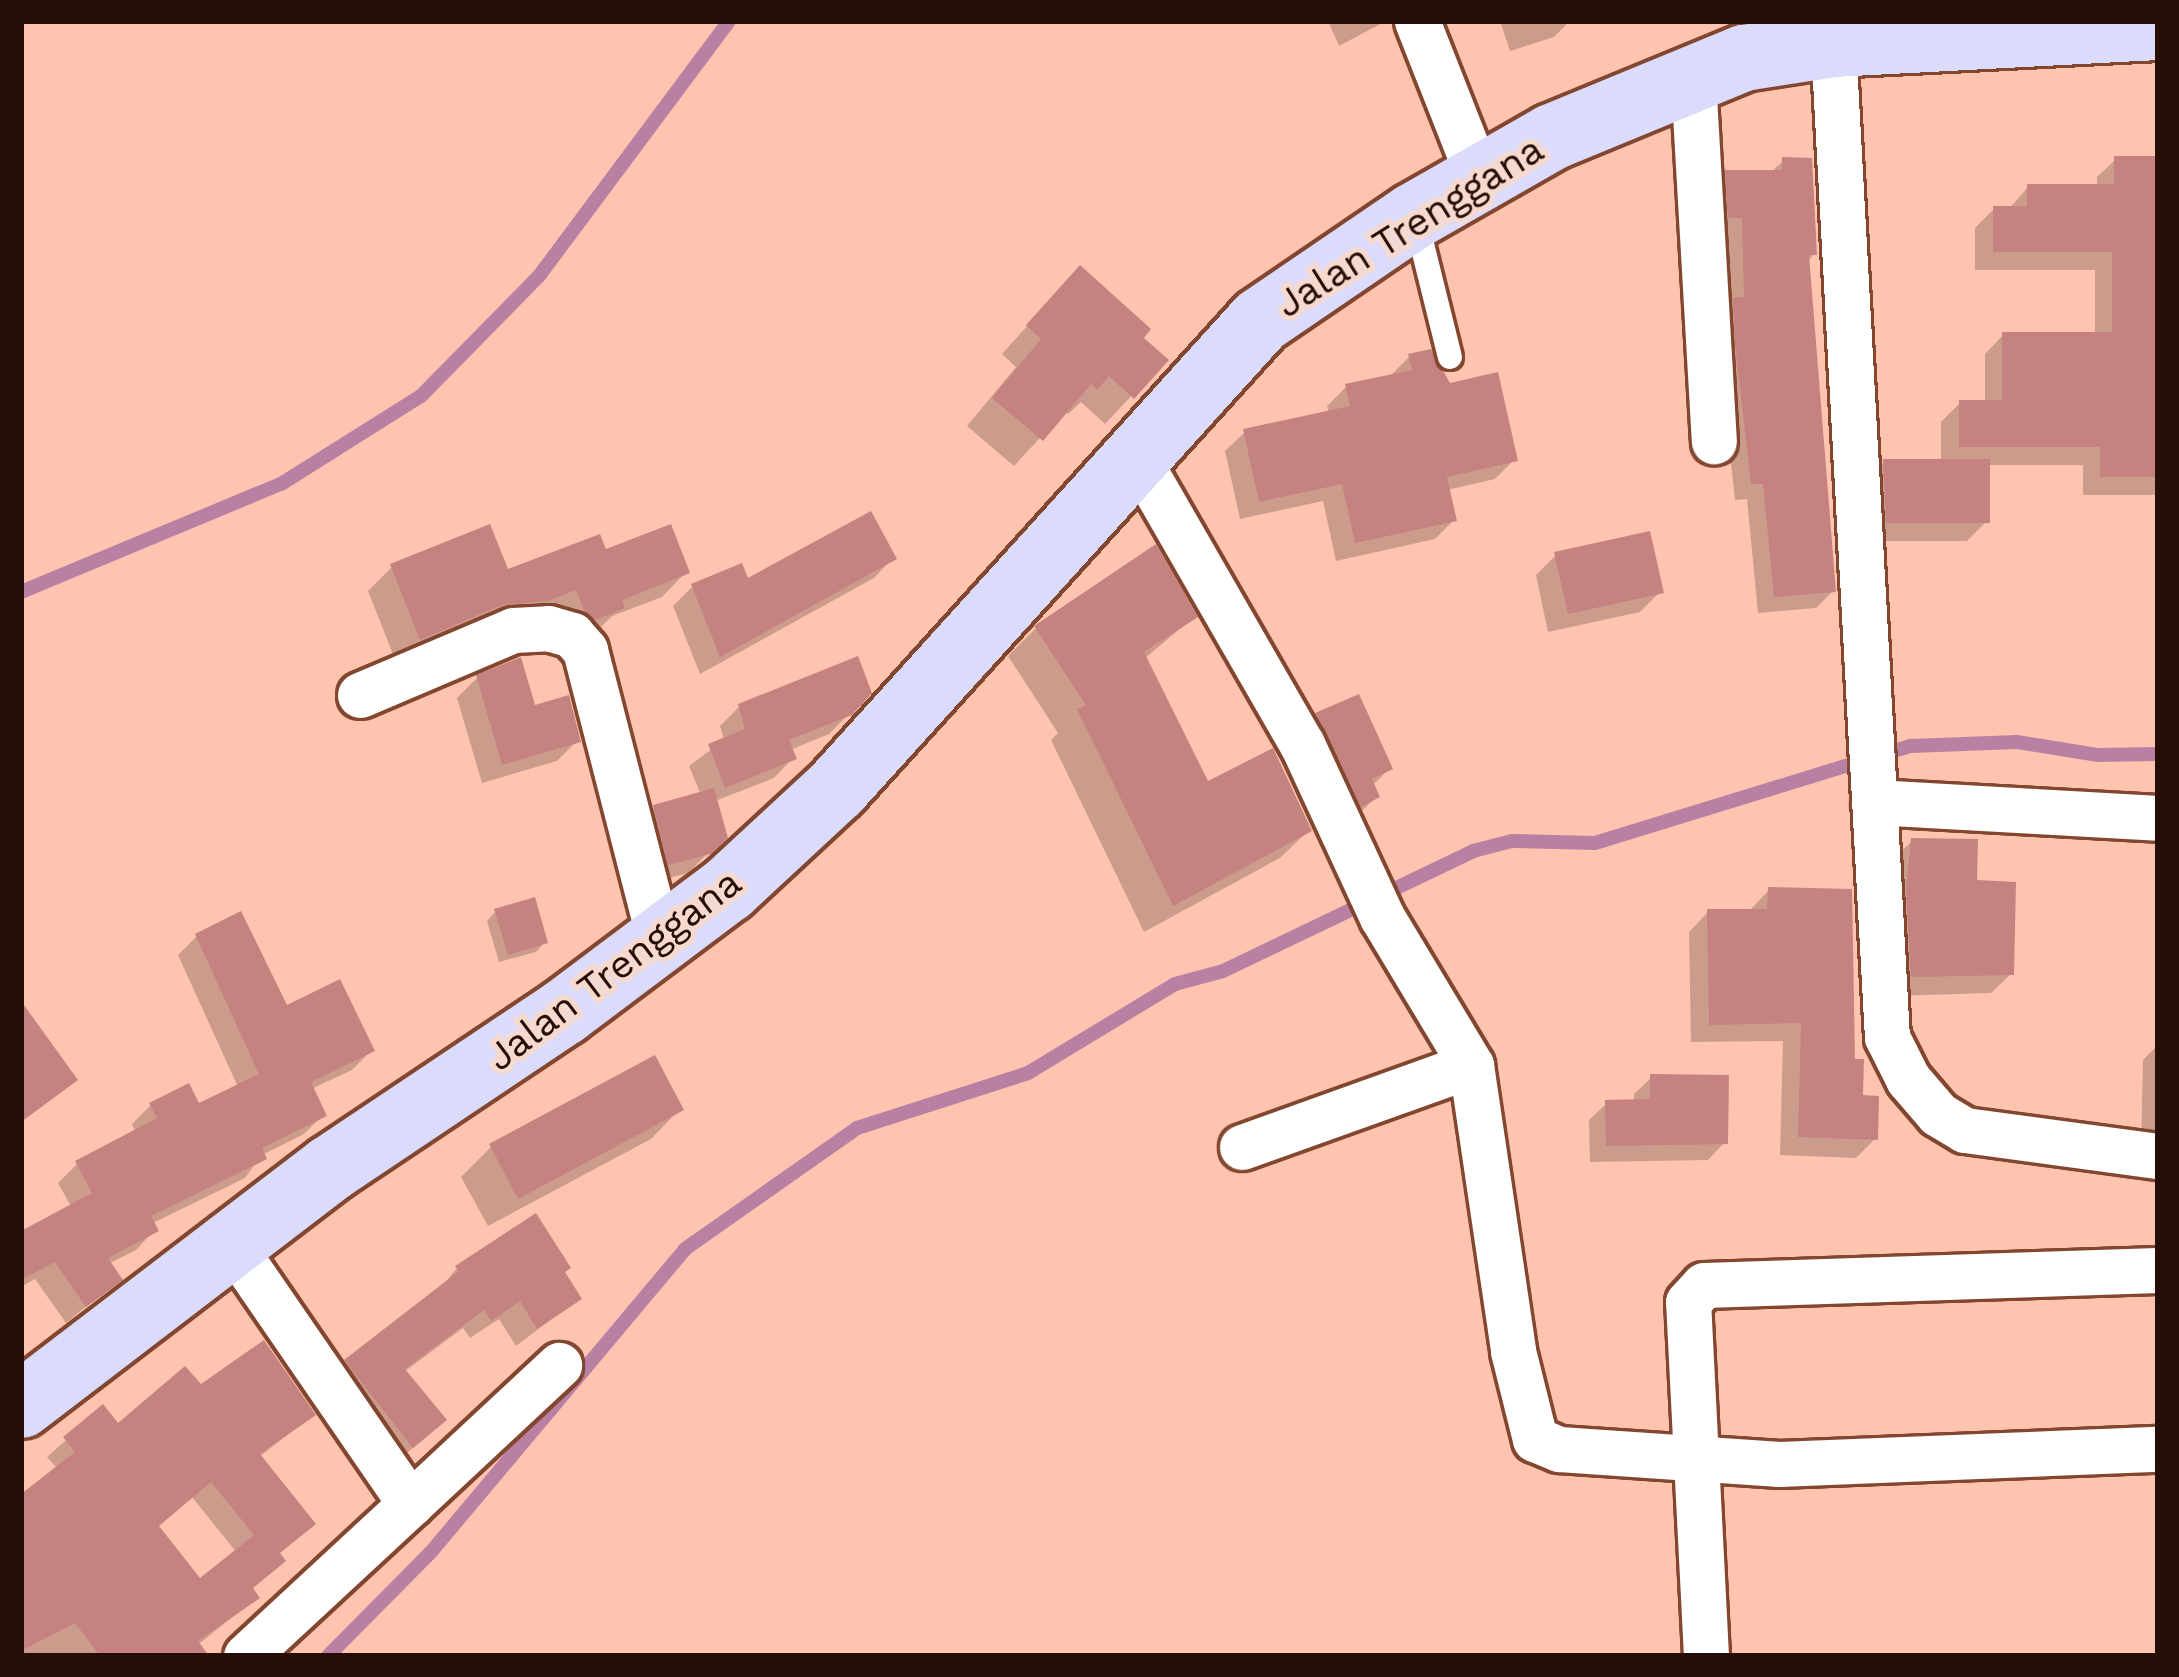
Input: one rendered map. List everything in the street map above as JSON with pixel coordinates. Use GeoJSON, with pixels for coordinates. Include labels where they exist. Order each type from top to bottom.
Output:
{"type":"FeatureCollection","features":[{"type":"Feature","properties":{"kind":"main road","name":"Jalan Trenggana"},"geometry":{"type":"LineString","coordinates":[[21,1405],[331,1168],[660,943],[788,836],[837,788],[1260,321],[1414,216],[1552,137],[1725,53],[2158,27]]}},
{"type":"Feature","properties":{"kind":"street"},"geometry":{"type":"LineString","coordinates":[[1417,21],[1478,176]]}},
{"type":"Feature","properties":{"kind":"street"},"geometry":{"type":"LineString","coordinates":[[1832,44],[1887,1037],[1908,1079],[1938,1114],[1965,1130],[2158,1156]]}},
{"type":"Feature","properties":{"kind":"street"},"geometry":{"type":"LineString","coordinates":[[1714,441],[1725,53]]}},
{"type":"Feature","properties":{"kind":"street"},"geometry":{"type":"LineString","coordinates":[[1135,454],[1302,743],[1382,917],[1471,1065],[1513,1351],[1534,1439],[1559,1449],[1779,1464],[2158,1449]]}},
{"type":"Feature","properties":{"kind":"street"},"geometry":{"type":"LineString","coordinates":[[360,695],[513,631],[548,628],[572,635],[585,650],[660,943]]}},
{"type":"Feature","properties":{"kind":"street"},"geometry":{"type":"LineString","coordinates":[[1874,802],[2158,818]]}},
{"type":"Feature","properties":{"kind":"street"},"geometry":{"type":"LineString","coordinates":[[1242,1147],[1471,1065]]}},
{"type":"Feature","properties":{"kind":"street"},"geometry":{"type":"LineString","coordinates":[[233,1246],[410,1504]]}},
{"type":"Feature","properties":{"kind":"street"},"geometry":{"type":"LineString","coordinates":[[1706,1656],[1688,1302],[1704,1285],[2158,1270]]}},
{"type":"Feature","properties":{"kind":"street"},"geometry":{"type":"LineString","coordinates":[[246,1656],[560,1365]]}},
{"type":"Feature","properties":{"kind":"lane"},"geometry":{"type":"LineString","coordinates":[[1414,216],[1450,357]]}},
{"type":"Feature","properties":{"kind":"building"},"geometry":{"type":"Polygon","coordinates":[[[2114,156],[2158,156],[2158,477],[2100,477],[2100,447],[1959,447],[1959,400],[2002,400],[2002,332],[2112,332],[2112,252],[1993,252],[1993,206],[2027,206],[2027,184],[2114,184],[2114,156]]]}},
{"type":"Feature","properties":{"kind":"building"},"geometry":{"type":"Polygon","coordinates":[[[1782,157],[1812,158],[1817,255],[1809,255],[1836,592],[1774,597],[1763,484],[1751,484],[1735,344],[1733,298],[1744,297],[1742,218],[1728,218],[1725,170],[1782,170],[1782,157]]]}},
{"type":"Feature","properties":{"kind":"building"},"geometry":{"type":"Polygon","coordinates":[[[1080,265],[1151,329],[1144,338],[1169,360],[1134,399],[1109,376],[1097,390],[1091,384],[1043,441],[992,398],[1041,339],[1026,325],[1080,265]]]}},
{"type":"Feature","properties":{"kind":"building"},"geometry":{"type":"Polygon","coordinates":[[[1431,349],[1450,383],[1498,372],[1518,461],[1447,477],[1457,521],[1355,543],[1342,484],[1259,502],[1243,429],[1350,406],[1345,384],[1412,370],[1408,354],[1431,349]]]}},
{"type":"Feature","properties":{"kind":"building"},"geometry":{"type":"Polygon","coordinates":[[[1883,459],[1990,459],[1990,523],[1886,523],[1883,459]]]}},
{"type":"Feature","properties":{"kind":"building"},"geometry":{"type":"Polygon","coordinates":[[[871,511],[897,559],[720,657],[691,584],[742,563],[748,578],[871,511]]]}},
{"type":"Feature","properties":{"kind":"building"},"geometry":{"type":"Polygon","coordinates":[[[490,524],[508,569],[600,534],[606,549],[671,524],[690,573],[622,600],[625,608],[595,620],[585,612],[576,590],[548,601],[502,605],[420,640],[390,564],[490,524]]]}},
{"type":"Feature","properties":{"kind":"building"},"geometry":{"type":"Polygon","coordinates":[[[1650,531],[1664,593],[1568,614],[1554,552],[1650,531]]]}},
{"type":"Feature","properties":{"kind":"building"},"geometry":{"type":"Polygon","coordinates":[[[1156,544],[1198,617],[1144,652],[1208,781],[1273,748],[1312,831],[1173,906],[1077,709],[1086,705],[1034,626],[1156,544]]]}},
{"type":"Feature","properties":{"kind":"building"},"geometry":{"type":"Polygon","coordinates":[[[858,656],[872,693],[852,715],[789,740],[797,759],[725,788],[708,744],[745,729],[738,704],[858,656]]]}},
{"type":"Feature","properties":{"kind":"building"},"geometry":{"type":"Polygon","coordinates":[[[521,657],[535,705],[569,695],[581,742],[502,765],[476,675],[521,657]]]}},
{"type":"Feature","properties":{"kind":"building"},"geometry":{"type":"Polygon","coordinates":[[[1359,694],[1393,769],[1372,779],[1380,797],[1361,807],[1315,713],[1359,694]]]}},
{"type":"Feature","properties":{"kind":"building"},"geometry":{"type":"Polygon","coordinates":[[[714,788],[728,838],[711,854],[668,865],[653,805],[714,788]]]}},
{"type":"Feature","properties":{"kind":"building"},"geometry":{"type":"Polygon","coordinates":[[[1911,838],[1978,839],[1977,880],[2016,882],[2014,975],[1911,977],[1906,891],[1911,838]]]}},
{"type":"Feature","properties":{"kind":"building"},"geometry":{"type":"Polygon","coordinates":[[[1768,887],[1852,889],[1855,1059],[1864,1059],[1863,1095],[1879,1096],[1878,1140],[1798,1137],[1801,1023],[1709,1025],[1707,909],[1767,909],[1768,887]]]}},
{"type":"Feature","properties":{"kind":"building"},"geometry":{"type":"Polygon","coordinates":[[[535,897],[548,943],[508,955],[494,909],[535,897]]]}},
{"type":"Feature","properties":{"kind":"building"},"geometry":{"type":"Polygon","coordinates":[[[241,911],[287,1005],[340,979],[375,1051],[311,1082],[327,1116],[262,1148],[267,1159],[151,1216],[159,1231],[108,1258],[123,1280],[86,1307],[55,1262],[21,1280],[21,1231],[92,1193],[75,1161],[157,1118],[149,1103],[189,1083],[199,1103],[259,1074],[195,934],[241,911]]]}},
{"type":"Feature","properties":{"kind":"building"},"geometry":{"type":"Polygon","coordinates":[[[21,1001],[78,1080],[21,1122],[21,1001]]]}},
{"type":"Feature","properties":{"kind":"building"},"geometry":{"type":"Polygon","coordinates":[[[655,1055],[684,1110],[518,1199],[489,1144],[655,1055]]]}},
{"type":"Feature","properties":{"kind":"building"},"geometry":{"type":"Polygon","coordinates":[[[1650,1074],[1729,1075],[1728,1144],[1606,1146],[1605,1100],[1650,1099],[1650,1074]]]}},
{"type":"Feature","properties":{"kind":"building"},"geometry":{"type":"Polygon","coordinates":[[[536,1213],[571,1268],[565,1272],[582,1299],[537,1329],[520,1301],[491,1321],[484,1310],[405,1369],[447,1420],[413,1448],[344,1360],[459,1271],[455,1266],[536,1213]]]}},
{"type":"Feature","properties":{"kind":"building"},"geometry":{"type":"Polygon","coordinates":[[[264,1340],[316,1415],[260,1454],[316,1524],[280,1553],[286,1561],[253,1588],[260,1598],[198,1641],[209,1656],[100,1656],[75,1623],[21,1651],[21,1494],[75,1452],[63,1437],[103,1404],[118,1423],[185,1366],[201,1384],[264,1340]],[[211,1482],[159,1526],[200,1578],[254,1535],[211,1482]]]}},
{"type":"Feature","properties":{"kind":"waterway"},"geometry":{"type":"LineString","coordinates":[[21,592],[281,484],[421,396],[539,276],[729,21]]}},
{"type":"Feature","properties":{"kind":"waterway"},"geometry":{"type":"LineString","coordinates":[[328,1656],[431,1552],[685,1249],[857,1128],[1028,1073],[1175,984],[1223,971],[1473,851],[1512,841],[1595,843],[1911,746],[2017,742],[2097,755],[2158,754]]}}]}
